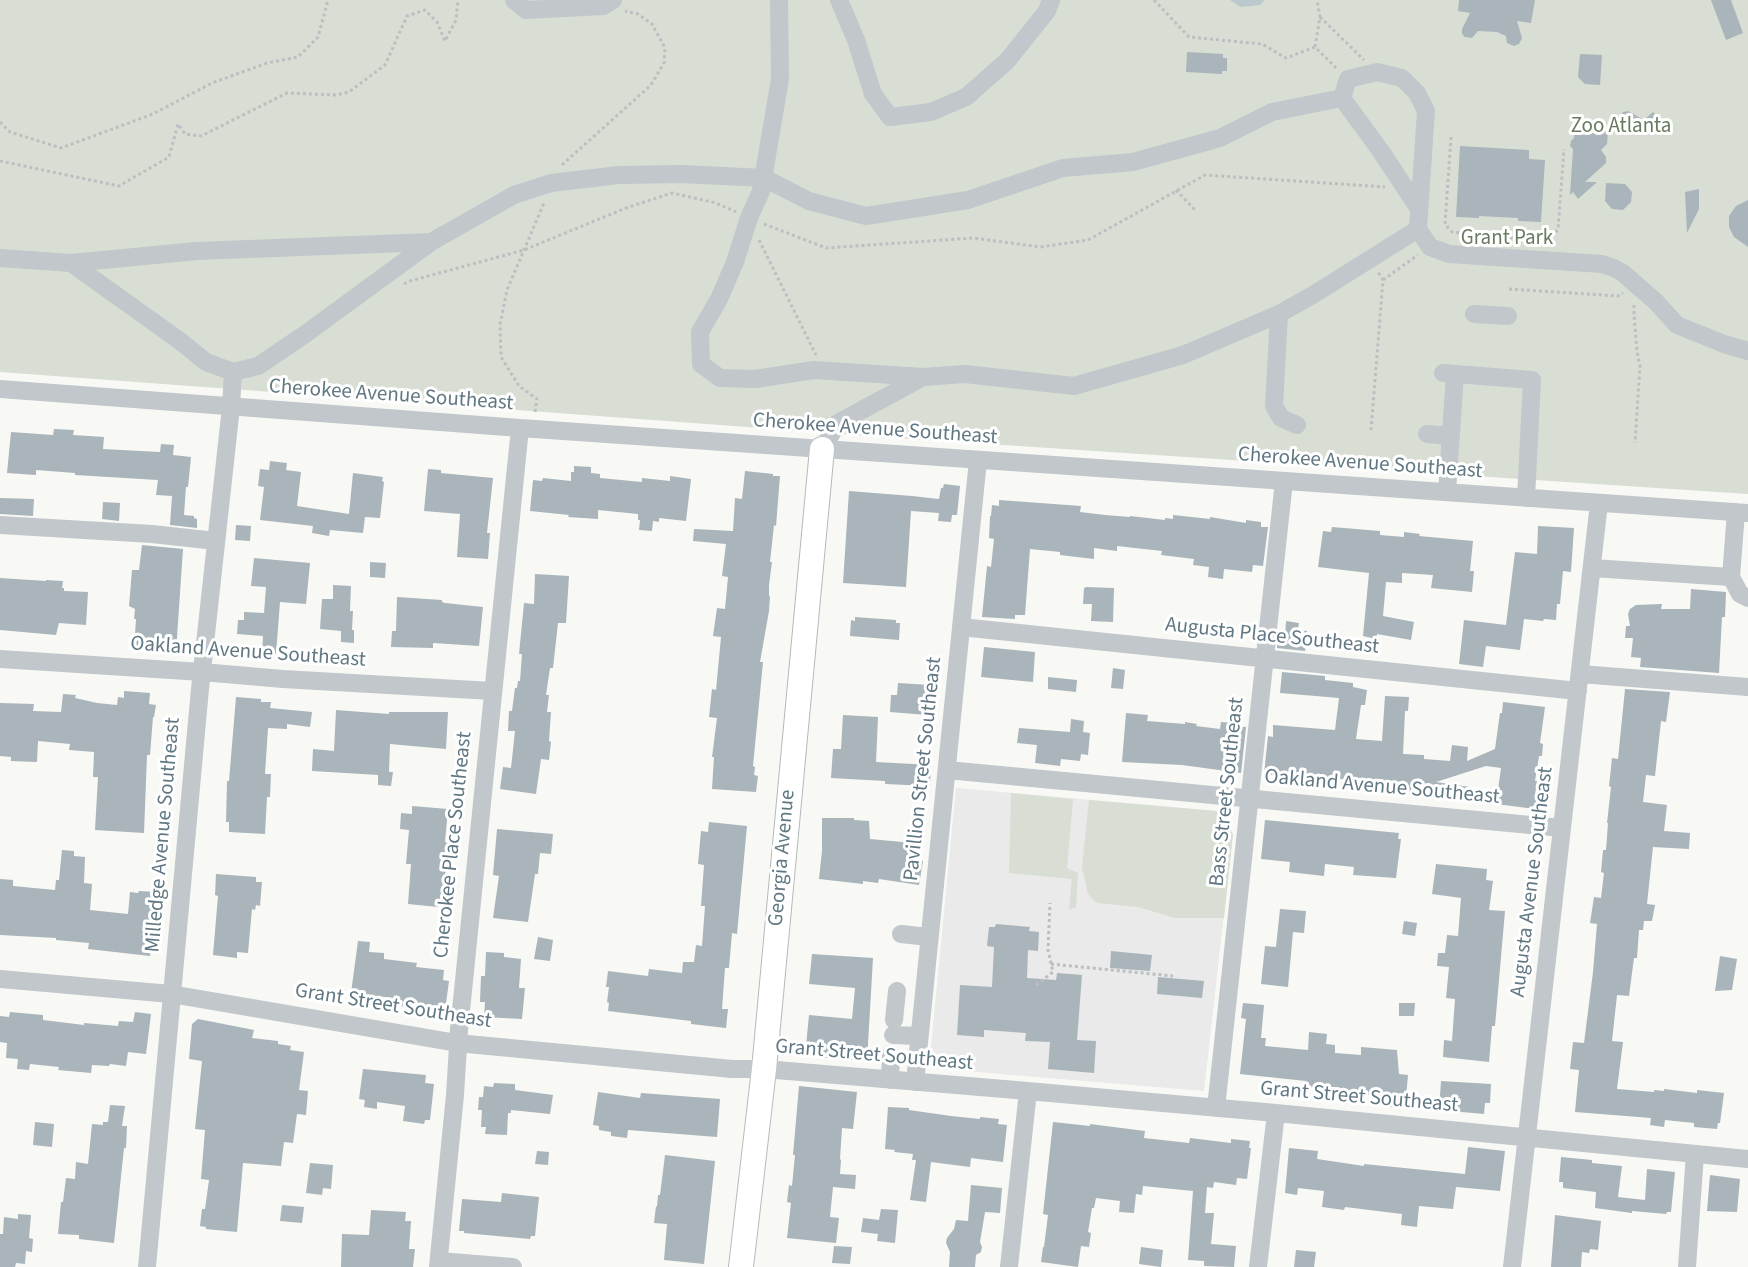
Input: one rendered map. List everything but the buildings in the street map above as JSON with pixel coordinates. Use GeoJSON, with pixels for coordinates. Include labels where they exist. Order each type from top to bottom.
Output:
{"type":"FeatureCollection","features":[{"type":"Feature","properties":{"kind":"main road","name":"Georgia Avenue"},"geometry":{"type":"LineString","coordinates":[[741,1267],[764,1069],[822,449]]}},
{"type":"Feature","properties":{"kind":"street"},"geometry":{"type":"LineString","coordinates":[[514,0],[526,10],[608,3]]}},
{"type":"Feature","properties":{"kind":"street"},"geometry":{"type":"LineString","coordinates":[[780,0],[780,79],[761,191],[748,218],[735,262],[700,332],[701,364],[720,378],[755,379],[823,370],[923,377],[965,374],[1074,387],[1183,355],[1319,298],[1370,259],[1418,229]]}},
{"type":"Feature","properties":{"kind":"street"},"geometry":{"type":"LineString","coordinates":[[839,0],[856,40],[873,94],[890,117],[931,111],[966,97],[1007,61],[1047,10],[1051,0]]}},
{"type":"Feature","properties":{"kind":"street"},"geometry":{"type":"LineString","coordinates":[[1342,98],[1348,79],[1377,72],[1402,78],[1417,93],[1426,111],[1418,229],[1431,247],[1449,254],[1602,264],[1623,273],[1656,302],[1677,325],[1748,351]]}},
{"type":"Feature","properties":{"kind":"street"},"geometry":{"type":"LineString","coordinates":[[72,262],[180,340],[206,362],[233,372],[258,366],[430,242],[514,195],[551,183],[619,175],[681,174],[764,178],[809,201],[866,216],[968,200],[1063,168],[1133,162],[1220,138],[1272,112],[1342,98]]}},
{"type":"Feature","properties":{"kind":"street"},"geometry":{"type":"LineString","coordinates":[[1342,98],[1419,209]]}},
{"type":"Feature","properties":{"kind":"street"},"geometry":{"type":"LineString","coordinates":[[0,258],[72,262],[197,251],[430,242]]}},
{"type":"Feature","properties":{"kind":"street"},"geometry":{"type":"LineString","coordinates":[[1279,314],[1274,406],[1281,418],[1297,425]]}},
{"type":"Feature","properties":{"kind":"street"},"geometry":{"type":"LineString","coordinates":[[1474,314],[1508,316]]}},
{"type":"Feature","properties":{"kind":"street","name":"Milledge Avenue Southeast"},"geometry":{"type":"LineString","coordinates":[[147,1267],[171,993],[233,372]]}},
{"type":"Feature","properties":{"kind":"street"},"geometry":{"type":"LineString","coordinates":[[1447,492],[1451,436],[1449,374],[1532,380],[1526,498]]}},
{"type":"Feature","properties":{"kind":"street"},"geometry":{"type":"LineString","coordinates":[[822,449],[838,423],[923,377]]}},
{"type":"Feature","properties":{"kind":"street","name":"Cherokee Avenue Southeast"},"geometry":{"type":"LineString","coordinates":[[0,389],[520,428],[1742,512]]}},
{"type":"Feature","properties":{"kind":"street","name":"Cherokee Place Southeast"},"geometry":{"type":"LineString","coordinates":[[438,1264],[492,691],[520,428]]}},
{"type":"Feature","properties":{"kind":"street"},"geometry":{"type":"LineString","coordinates":[[1427,434],[1451,436]]}},
{"type":"Feature","properties":{"kind":"street","name":"Pavillion Street Southeast"},"geometry":{"type":"LineString","coordinates":[[915,1082],[929,937],[942,895],[947,770],[978,460]]}},
{"type":"Feature","properties":{"kind":"street","name":"Bass Street Southeast"},"geometry":{"type":"LineString","coordinates":[[1216,1108],[1284,481]]}},
{"type":"Feature","properties":{"kind":"street","name":"Augusta Avenue Southeast"},"geometry":{"type":"LineString","coordinates":[[1512,1267],[1599,502]]}},
{"type":"Feature","properties":{"kind":"street"},"geometry":{"type":"LineString","coordinates":[[1742,512],[1731,577],[1740,594],[1748,598]]}},
{"type":"Feature","properties":{"kind":"street"},"geometry":{"type":"LineString","coordinates":[[0,525],[152,534],[216,541]]}},
{"type":"Feature","properties":{"kind":"street"},"geometry":{"type":"LineString","coordinates":[[1592,568],[1731,577]]}},
{"type":"Feature","properties":{"kind":"street","name":"Augusta Place Southeast"},"geometry":{"type":"LineString","coordinates":[[961,627],[1266,658],[1579,683],[1748,687]]}},
{"type":"Feature","properties":{"kind":"street","name":"Oakland Avenue Southeast"},"geometry":{"type":"LineString","coordinates":[[0,659],[492,691]]}},
{"type":"Feature","properties":{"kind":"street","name":"Oakland Avenue Southeast"},"geometry":{"type":"LineString","coordinates":[[947,770],[1562,828]]}},
{"type":"Feature","properties":{"kind":"street"},"geometry":{"type":"LineString","coordinates":[[901,934],[929,937]]}},
{"type":"Feature","properties":{"kind":"street","name":"Grant Street Southeast"},"geometry":{"type":"LineString","coordinates":[[0,980],[171,993],[458,1043],[732,1069],[764,1069],[1276,1113],[1748,1159]]}},
{"type":"Feature","properties":{"kind":"street"},"geometry":{"type":"LineString","coordinates":[[897,992],[894,1027],[919,1036]]}},
{"type":"Feature","properties":{"kind":"street"},"geometry":{"type":"LineString","coordinates":[[890,1080],[891,1054]]}},
{"type":"Feature","properties":{"kind":"street"},"geometry":{"type":"LineString","coordinates":[[1009,1267],[1028,1091]]}},
{"type":"Feature","properties":{"kind":"street"},"geometry":{"type":"LineString","coordinates":[[1258,1267],[1276,1113]]}},
{"type":"Feature","properties":{"kind":"street"},"geometry":{"type":"LineString","coordinates":[[1687,1267],[1695,1154]]}},
{"type":"Feature","properties":{"kind":"street"},"geometry":{"type":"LineString","coordinates":[[438,1264],[513,1267]]}},
{"type":"Feature","properties":{"kind":"path"},"geometry":{"type":"LineString","coordinates":[[0,122],[10,132],[61,148],[153,114],[212,83],[267,63],[298,57],[318,37],[327,0]]}},
{"type":"Feature","properties":{"kind":"path"},"geometry":{"type":"LineString","coordinates":[[0,161],[119,186],[170,157],[178,124],[185,134],[201,136],[287,93],[335,95],[349,92],[385,65],[407,16],[425,10],[437,22],[445,41],[456,20],[458,0]]}},
{"type":"Feature","properties":{"kind":"path"},"geometry":{"type":"LineString","coordinates":[[1154,0],[1189,37],[1262,44],[1286,58],[1315,47]]}},
{"type":"Feature","properties":{"kind":"path"},"geometry":{"type":"LineString","coordinates":[[1315,47],[1320,17],[1317,0]]}},
{"type":"Feature","properties":{"kind":"path"},"geometry":{"type":"LineString","coordinates":[[536,412],[537,399],[519,386],[501,357],[500,325],[507,290],[555,172],[651,85],[664,63],[665,48],[652,24],[638,14],[608,3]]}},
{"type":"Feature","properties":{"kind":"path"},"geometry":{"type":"LineString","coordinates":[[1320,17],[1377,72]]}},
{"type":"Feature","properties":{"kind":"path"},"geometry":{"type":"LineString","coordinates":[[1315,47],[1348,79]]}},
{"type":"Feature","properties":{"kind":"path"},"geometry":{"type":"LineString","coordinates":[[1451,137],[1445,224],[1452,232],[1544,240],[1558,230],[1564,149]]}},
{"type":"Feature","properties":{"kind":"path"},"geometry":{"type":"LineString","coordinates":[[1176,190],[1196,210]]}},
{"type":"Feature","properties":{"kind":"path"},"geometry":{"type":"LineString","coordinates":[[748,218],[823,370]]}},
{"type":"Feature","properties":{"kind":"path"},"geometry":{"type":"LineString","coordinates":[[1370,259],[1383,280],[1371,430]]}},
{"type":"Feature","properties":{"kind":"path"},"geometry":{"type":"LineString","coordinates":[[1509,289],[1618,296],[1625,292]]}},
{"type":"Feature","properties":{"kind":"path"},"geometry":{"type":"LineString","coordinates":[[1635,304],[1637,352],[1641,366],[1635,443]]}},
{"type":"Feature","properties":{"kind":"path"},"geometry":{"type":"LineString","coordinates":[[1036,985],[1053,972],[1048,950],[1050,903]]}},
{"type":"Feature","properties":{"kind":"path"},"geometry":{"type":"LineString","coordinates":[[1051,964],[1173,976]]}},
{"type":"Feature","properties":{"kind":"shaded area"},"geometry":{"type":"Polygon","coordinates":[[[1230,0],[1265,0],[1260,5],[1241,7],[1230,0]]]}},
{"type":"Feature","properties":{"kind":"shaded area"},"geometry":{"type":"Polygon","coordinates":[[[956,788],[1217,811],[1233,834],[1204,1091],[929,1068],[956,788]]]}},
{"type":"Feature","properties":{"kind":"green space","name":"Grant Park"},"geometry":{"type":"Polygon","coordinates":[[[0,0],[1748,0],[1748,494],[897,438],[0,372],[0,0]]]}},
{"type":"Feature","properties":{"kind":"green space"},"geometry":{"type":"Polygon","coordinates":[[[1011,793],[1073,799],[1067,868],[1078,873],[1076,908],[1069,909],[1072,879],[1009,873],[1011,793]]]}},
{"type":"Feature","properties":{"kind":"green space"},"geometry":{"type":"Polygon","coordinates":[[[1089,800],[1217,811],[1233,834],[1224,918],[1175,918],[1138,907],[1097,903],[1088,894],[1082,867],[1089,800]]]}},
{"type":"Feature","properties":{"kind":"park label","name":"Zoo Atlanta"},"geometry":{"type":"Point","coordinates":[1621,127]}}]}
